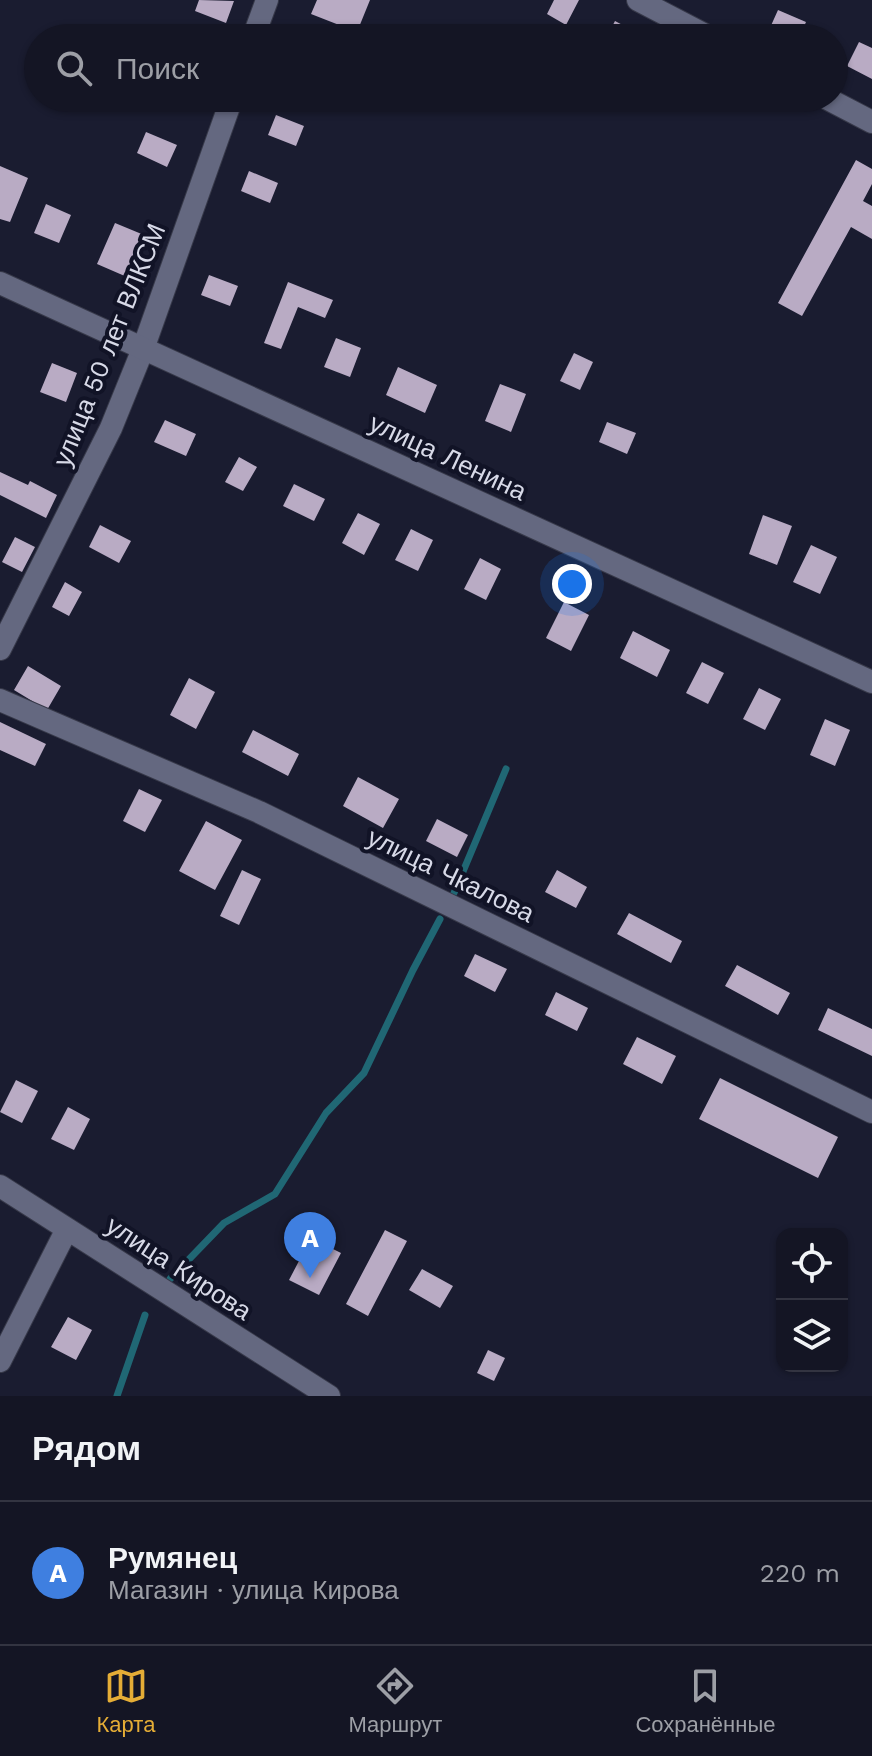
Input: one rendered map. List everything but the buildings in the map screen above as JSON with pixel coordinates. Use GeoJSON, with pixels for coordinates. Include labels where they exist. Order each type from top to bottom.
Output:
{"type":"FeatureCollection","features":[{"type":"Feature","properties":{"kind":"street"},"geometry":{"type":"LineString","coordinates":[[258,24],[267,0]]}},
{"type":"Feature","properties":{"kind":"street"},"geometry":{"type":"LineString","coordinates":[[638,0],[684,24]]}},
{"type":"Feature","properties":{"kind":"street"},"geometry":{"type":"LineString","coordinates":[[848,109],[872,122]]}},
{"type":"Feature","properties":{"kind":"street","name":"улица 50 лет ВЛКСМ"},"geometry":{"type":"LineString","coordinates":[[0,649],[111,428],[143,349],[227,112]]}},
{"type":"Feature","properties":{"kind":"street","name":"улица Ленина"},"geometry":{"type":"LineString","coordinates":[[0,283],[872,682]]}},
{"type":"Feature","properties":{"kind":"street","name":"улица Чкалова"},"geometry":{"type":"LineString","coordinates":[[0,700],[259,812],[872,1112]]}},
{"type":"Feature","properties":{"kind":"street","name":"улица Кирова"},"geometry":{"type":"LineString","coordinates":[[0,1186],[329,1396]]}},
{"type":"Feature","properties":{"kind":"street"},"geometry":{"type":"LineString","coordinates":[[0,1361],[67,1229]]}},
{"type":"Feature","properties":{"kind":"waterway"},"geometry":{"type":"LineString","coordinates":[[454,893],[506,769]]}},
{"type":"Feature","properties":{"kind":"waterway"},"geometry":{"type":"LineString","coordinates":[[170,1279],[224,1223],[275,1194],[326,1113],[364,1073],[440,919]]}},
{"type":"Feature","properties":{"kind":"waterway"},"geometry":{"type":"LineString","coordinates":[[117,1396],[145,1315]]}},
{"type":"Feature","properties":{"kind":"place","name":"Румянец"},"geometry":{"type":"Point","coordinates":[310,1278]}}]}
